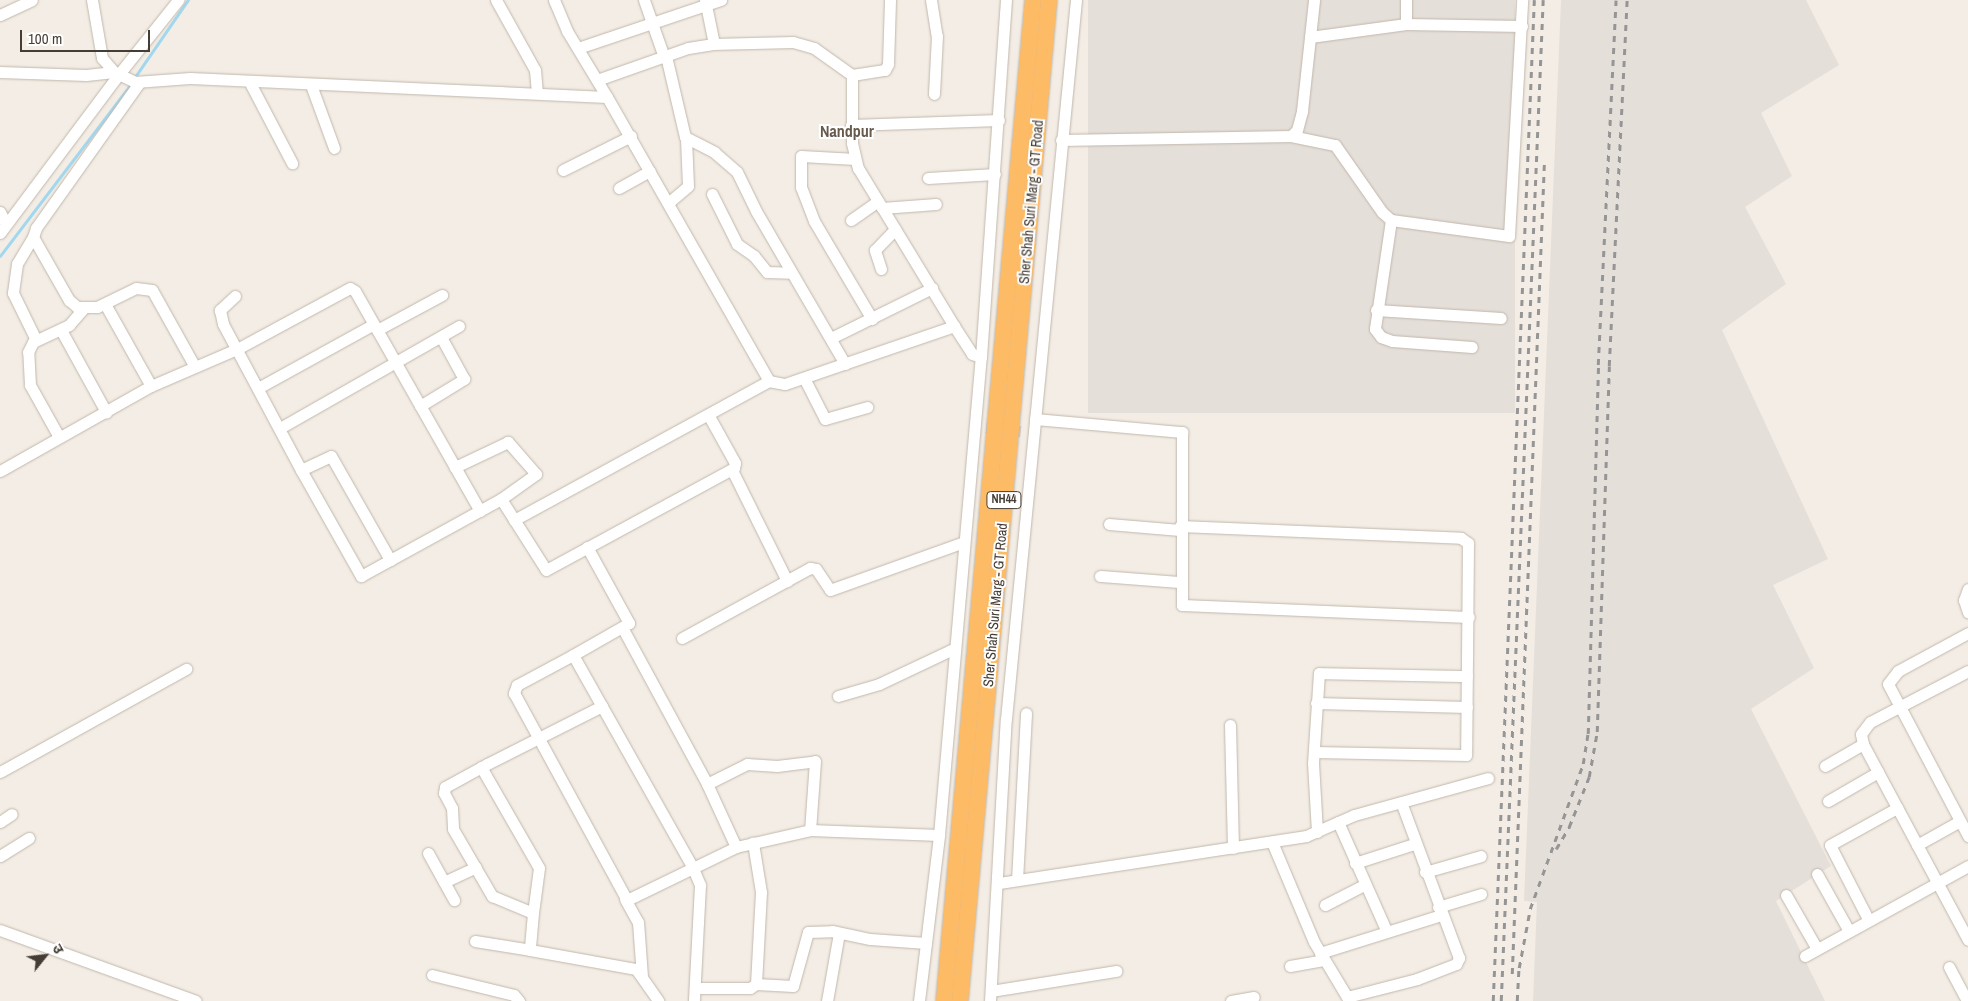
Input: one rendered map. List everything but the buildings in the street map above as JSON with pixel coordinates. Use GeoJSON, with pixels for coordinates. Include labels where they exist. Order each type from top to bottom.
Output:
{"type":"FeatureCollection","features":[{"type":"Feature","properties":{"kind":"highway","name":"Sher Shah Suri Marg - GT Road"},"geometry":{"type":"LineString","coordinates":[[944,1001],[1033,0]]}},
{"type":"Feature","properties":{"kind":"highway","name":"Sher Shah Suri Marg - GT Road"},"geometry":{"type":"LineString","coordinates":[[960,1001],[1049,0]]}},
{"type":"Feature","properties":{"kind":"street"},"geometry":{"type":"LineString","coordinates":[[0,15],[32,0]]}},
{"type":"Feature","properties":{"kind":"street"},"geometry":{"type":"LineString","coordinates":[[92,0],[100,53],[126,77]]}},
{"type":"Feature","properties":{"kind":"street"},"geometry":{"type":"LineString","coordinates":[[36,340],[13,293],[17,264],[33,237],[36,228],[126,77],[178,0]]}},
{"type":"Feature","properties":{"kind":"street"},"geometry":{"type":"LineString","coordinates":[[496,0],[535,70],[537,92]]}},
{"type":"Feature","properties":{"kind":"street"},"geometry":{"type":"LineString","coordinates":[[554,0],[578,48],[631,136],[769,381]]}},
{"type":"Feature","properties":{"kind":"street"},"geometry":{"type":"LineString","coordinates":[[644,0],[665,57],[686,138],[688,186],[668,202]]}},
{"type":"Feature","properties":{"kind":"street"},"geometry":{"type":"LineString","coordinates":[[578,48],[706,2],[721,0]]}},
{"type":"Feature","properties":{"kind":"street"},"geometry":{"type":"LineString","coordinates":[[597,80],[665,57],[714,44],[782,42],[805,45],[852,75],[887,68],[890,0]]}},
{"type":"Feature","properties":{"kind":"street"},"geometry":{"type":"LineString","coordinates":[[931,0],[937,36],[934,94]]}},
{"type":"Feature","properties":{"kind":"street"},"geometry":{"type":"LineString","coordinates":[[919,1001],[939,835],[964,542],[980,427],[981,357],[1006,0]]}},
{"type":"Feature","properties":{"kind":"street","name":"Sher Shah Suri Marg - GT Road"},"geometry":{"type":"LineString","coordinates":[[990,996],[999,883],[1006,719],[1027,431],[1035,419],[1076,0]]}},
{"type":"Feature","properties":{"kind":"street"},"geometry":{"type":"LineString","coordinates":[[1291,136],[1296,130],[1302,111],[1314,0]]}},
{"type":"Feature","properties":{"kind":"street"},"geometry":{"type":"LineString","coordinates":[[1406,0],[1406,24]]}},
{"type":"Feature","properties":{"kind":"street"},"geometry":{"type":"LineString","coordinates":[[1061,140],[1291,136],[1334,145],[1382,212],[1391,220],[1468,233],[1510,235],[1522,0]]}},
{"type":"Feature","properties":{"kind":"street"},"geometry":{"type":"LineString","coordinates":[[706,2],[714,44]]}},
{"type":"Feature","properties":{"kind":"street"},"geometry":{"type":"LineString","coordinates":[[1310,37],[1406,24],[1522,26]]}},
{"type":"Feature","properties":{"kind":"street"},"geometry":{"type":"LineString","coordinates":[[0,72],[537,92],[608,97]]}},
{"type":"Feature","properties":{"kind":"street"},"geometry":{"type":"LineString","coordinates":[[852,75],[851,125],[855,159],[880,205],[954,326],[972,354],[981,357]]}},
{"type":"Feature","properties":{"kind":"street"},"geometry":{"type":"LineString","coordinates":[[3,228],[126,77]]}},
{"type":"Feature","properties":{"kind":"street"},"geometry":{"type":"LineString","coordinates":[[249,81],[292,163]]}},
{"type":"Feature","properties":{"kind":"street"},"geometry":{"type":"LineString","coordinates":[[311,85],[334,148]]}},
{"type":"Feature","properties":{"kind":"street"},"geometry":{"type":"LineString","coordinates":[[851,125],[999,120]]}},
{"type":"Feature","properties":{"kind":"street"},"geometry":{"type":"LineString","coordinates":[[563,170],[631,136]]}},
{"type":"Feature","properties":{"kind":"street"},"geometry":{"type":"LineString","coordinates":[[686,138],[714,152],[735,169],[845,364]]}},
{"type":"Feature","properties":{"kind":"street"},"geometry":{"type":"LineString","coordinates":[[855,159],[803,155],[798,160],[806,205],[872,319]]}},
{"type":"Feature","properties":{"kind":"street"},"geometry":{"type":"LineString","coordinates":[[619,188],[650,171]]}},
{"type":"Feature","properties":{"kind":"street"},"geometry":{"type":"LineString","coordinates":[[928,178],[995,174]]}},
{"type":"Feature","properties":{"kind":"street"},"geometry":{"type":"LineString","coordinates":[[712,194],[737,244],[754,256],[767,272],[792,273]]}},
{"type":"Feature","properties":{"kind":"street"},"geometry":{"type":"LineString","coordinates":[[851,220],[880,205],[936,204]]}},
{"type":"Feature","properties":{"kind":"street"},"geometry":{"type":"LineString","coordinates":[[0,212],[3,228]]}},
{"type":"Feature","properties":{"kind":"street"},"geometry":{"type":"LineString","coordinates":[[1391,220],[1374,329],[1387,340],[1472,347]]}},
{"type":"Feature","properties":{"kind":"street"},"geometry":{"type":"LineString","coordinates":[[881,269],[875,250],[895,229]]}},
{"type":"Feature","properties":{"kind":"street"},"geometry":{"type":"LineString","coordinates":[[33,237],[69,300],[83,309]]}},
{"type":"Feature","properties":{"kind":"street"},"geometry":{"type":"LineString","coordinates":[[59,437],[30,385],[28,352],[36,340],[61,330],[74,322],[83,309],[106,304],[136,288],[149,288],[194,365]]}},
{"type":"Feature","properties":{"kind":"street"},"geometry":{"type":"LineString","coordinates":[[0,471],[151,386],[194,365],[238,349],[350,288],[355,291],[480,511]]}},
{"type":"Feature","properties":{"kind":"street"},"geometry":{"type":"LineString","coordinates":[[831,338],[932,288]]}},
{"type":"Feature","properties":{"kind":"street"},"geometry":{"type":"LineString","coordinates":[[258,388],[375,327],[442,295]]}},
{"type":"Feature","properties":{"kind":"street"},"geometry":{"type":"LineString","coordinates":[[235,296],[224,304],[220,313],[225,330],[238,349],[301,470],[360,576],[501,499],[536,474],[510,443],[502,442],[455,467]]}},
{"type":"Feature","properties":{"kind":"street"},"geometry":{"type":"LineString","coordinates":[[106,304],[151,386]]}},
{"type":"Feature","properties":{"kind":"street"},"geometry":{"type":"LineString","coordinates":[[1376,310],[1501,318]]}},
{"type":"Feature","properties":{"kind":"street"},"geometry":{"type":"LineString","coordinates":[[280,428],[459,326]]}},
{"type":"Feature","properties":{"kind":"street"},"geometry":{"type":"LineString","coordinates":[[514,520],[709,416],[769,381],[782,384],[804,378],[954,326]]}},
{"type":"Feature","properties":{"kind":"street"},"geometry":{"type":"LineString","coordinates":[[61,330],[106,412]]}},
{"type":"Feature","properties":{"kind":"street"},"geometry":{"type":"LineString","coordinates":[[420,406],[464,379],[441,337]]}},
{"type":"Feature","properties":{"kind":"street"},"geometry":{"type":"LineString","coordinates":[[804,378],[825,419],[867,407]]}},
{"type":"Feature","properties":{"kind":"street"},"geometry":{"type":"LineString","coordinates":[[501,499],[545,570],[732,470],[735,463],[709,416]]}},
{"type":"Feature","properties":{"kind":"street"},"geometry":{"type":"LineString","coordinates":[[1035,419],[1181,431],[1180,582],[1182,606],[1469,617]]}},
{"type":"Feature","properties":{"kind":"street"},"geometry":{"type":"LineString","coordinates":[[301,470],[326,456],[332,457],[390,560]]}},
{"type":"Feature","properties":{"kind":"street"},"geometry":{"type":"LineString","coordinates":[[732,470],[787,581]]}},
{"type":"Feature","properties":{"kind":"street"},"geometry":{"type":"LineString","coordinates":[[1109,524],[1464,539],[1470,548],[1464,755],[1314,752]]}},
{"type":"Feature","properties":{"kind":"street"},"geometry":{"type":"LineString","coordinates":[[682,638],[814,568],[827,589],[832,590],[964,542]]}},
{"type":"Feature","properties":{"kind":"street"},"geometry":{"type":"LineString","coordinates":[[587,547],[628,621],[623,629],[514,689],[537,738],[638,922],[642,976]]}},
{"type":"Feature","properties":{"kind":"street"},"geometry":{"type":"LineString","coordinates":[[1100,576],[1180,582]]}},
{"type":"Feature","properties":{"kind":"street"},"geometry":{"type":"LineString","coordinates":[[1967,596],[1968,612]]}},
{"type":"Feature","properties":{"kind":"street"},"geometry":{"type":"LineString","coordinates":[[623,629],[707,784],[736,847]]}},
{"type":"Feature","properties":{"kind":"street"},"geometry":{"type":"LineString","coordinates":[[1968,633],[1894,675],[1888,686],[1968,836]]}},
{"type":"Feature","properties":{"kind":"street"},"geometry":{"type":"LineString","coordinates":[[838,696],[879,684],[955,648]]}},
{"type":"Feature","properties":{"kind":"street"},"geometry":{"type":"LineString","coordinates":[[573,655],[692,866],[701,891],[694,1001]]}},
{"type":"Feature","properties":{"kind":"street"},"geometry":{"type":"LineString","coordinates":[[0,772],[186,668]]}},
{"type":"Feature","properties":{"kind":"street"},"geometry":{"type":"LineString","coordinates":[[1317,832],[1314,752],[1317,677],[1322,671],[1467,676]]}},
{"type":"Feature","properties":{"kind":"street"},"geometry":{"type":"LineString","coordinates":[[1968,671],[1866,725],[1861,734],[1863,744],[1968,940]]}},
{"type":"Feature","properties":{"kind":"street"},"geometry":{"type":"LineString","coordinates":[[1316,703],[1466,708]]}},
{"type":"Feature","properties":{"kind":"street"},"geometry":{"type":"LineString","coordinates":[[533,913],[495,900],[452,827],[452,808],[444,791],[481,767],[602,706]]}},
{"type":"Feature","properties":{"kind":"street"},"geometry":{"type":"LineString","coordinates":[[1017,880],[1026,712]]}},
{"type":"Feature","properties":{"kind":"street"},"geometry":{"type":"LineString","coordinates":[[1230,725],[1234,848]]}},
{"type":"Feature","properties":{"kind":"street"},"geometry":{"type":"LineString","coordinates":[[1825,766],[1863,744]]}},
{"type":"Feature","properties":{"kind":"street"},"geometry":{"type":"LineString","coordinates":[[707,784],[747,764],[777,766],[814,760],[810,830]]}},
{"type":"Feature","properties":{"kind":"street"},"geometry":{"type":"LineString","coordinates":[[481,767],[538,868],[531,950]]}},
{"type":"Feature","properties":{"kind":"street"},"geometry":{"type":"LineString","coordinates":[[1828,801],[1878,772]]}},
{"type":"Feature","properties":{"kind":"street"},"geometry":{"type":"LineString","coordinates":[[999,883],[1272,842],[1317,832],[1338,822],[1401,802],[1488,778]]}},
{"type":"Feature","properties":{"kind":"street"},"geometry":{"type":"LineString","coordinates":[[1272,842],[1322,956],[1347,997],[1367,997],[1459,962],[1414,844],[1401,802]]}},
{"type":"Feature","properties":{"kind":"street"},"geometry":{"type":"LineString","coordinates":[[1868,919],[1830,846],[1897,808]]}},
{"type":"Feature","properties":{"kind":"street"},"geometry":{"type":"LineString","coordinates":[[0,822],[12,814]]}},
{"type":"Feature","properties":{"kind":"street"},"geometry":{"type":"LineString","coordinates":[[1917,845],[1960,821]]}},
{"type":"Feature","properties":{"kind":"street"},"geometry":{"type":"LineString","coordinates":[[1338,822],[1364,885],[1387,932]]}},
{"type":"Feature","properties":{"kind":"street"},"geometry":{"type":"LineString","coordinates":[[625,899],[635,898],[692,866],[736,847],[810,830],[939,835]]}},
{"type":"Feature","properties":{"kind":"street"},"geometry":{"type":"LineString","coordinates":[[0,856],[29,838]]}},
{"type":"Feature","properties":{"kind":"street"},"geometry":{"type":"LineString","coordinates":[[753,843],[761,892],[756,984]]}},
{"type":"Feature","properties":{"kind":"street"},"geometry":{"type":"LineString","coordinates":[[1355,863],[1414,844]]}},
{"type":"Feature","properties":{"kind":"street"},"geometry":{"type":"LineString","coordinates":[[428,853],[454,900]]}},
{"type":"Feature","properties":{"kind":"street"},"geometry":{"type":"LineString","coordinates":[[1425,872],[1481,856]]}},
{"type":"Feature","properties":{"kind":"street"},"geometry":{"type":"LineString","coordinates":[[1805,956],[1868,919],[1968,866]]}},
{"type":"Feature","properties":{"kind":"street"},"geometry":{"type":"LineString","coordinates":[[444,882],[476,867]]}},
{"type":"Feature","properties":{"kind":"street"},"geometry":{"type":"LineString","coordinates":[[1817,874],[1849,931]]}},
{"type":"Feature","properties":{"kind":"street"},"geometry":{"type":"LineString","coordinates":[[1325,905],[1364,885]]}},
{"type":"Feature","properties":{"kind":"street"},"geometry":{"type":"LineString","coordinates":[[1290,966],[1387,932],[1481,894]]}},
{"type":"Feature","properties":{"kind":"street"},"geometry":{"type":"LineString","coordinates":[[1786,895],[1817,949]]}},
{"type":"Feature","properties":{"kind":"street"},"geometry":{"type":"LineString","coordinates":[[695,988],[750,988],[756,984],[793,986],[807,933],[838,933],[926,943]]}},
{"type":"Feature","properties":{"kind":"street"},"geometry":{"type":"LineString","coordinates":[[827,1001],[838,933]]}},
{"type":"Feature","properties":{"kind":"street"},"geometry":{"type":"LineString","coordinates":[[2,934],[196,1001]]}},
{"type":"Feature","properties":{"kind":"street"},"geometry":{"type":"LineString","coordinates":[[475,941],[636,969],[658,1001]]}},
{"type":"Feature","properties":{"kind":"street"},"geometry":{"type":"LineString","coordinates":[[1949,967],[1964,998]]}},
{"type":"Feature","properties":{"kind":"street"},"geometry":{"type":"LineString","coordinates":[[990,996],[1116,971]]}},
{"type":"Feature","properties":{"kind":"street"},"geometry":{"type":"LineString","coordinates":[[432,975],[514,995],[519,1001]]}},
{"type":"Feature","properties":{"kind":"street"},"geometry":{"type":"LineString","coordinates":[[1231,1001],[1254,997]]}},
{"type":"Feature","properties":{"kind":"shaded area"},"geometry":{"type":"Polygon","coordinates":[[[1088,0],[1515,0],[1515,413],[1088,413],[1088,0]]]}},
{"type":"Feature","properties":{"kind":"shaded area"},"geometry":{"type":"Polygon","coordinates":[[[1561,0],[1806,0],[1839,65],[1761,113],[1792,176],[1745,207],[1786,284],[1722,330],[1828,559],[1773,585],[1814,668],[1751,709],[1831,866],[1776,901],[1825,1001],[1533,1001],[1537,902],[1524,901],[1561,0]]]}},
{"type":"Feature","properties":{"kind":"waterway"},"geometry":{"type":"LineString","coordinates":[[135,77],[188,0]]}},
{"type":"Feature","properties":{"kind":"waterway"},"geometry":{"type":"LineString","coordinates":[[0,256],[131,84]]}},
{"type":"Feature","properties":{"kind":"tunnel"},"geometry":{"type":"LineString","coordinates":[[986,427],[1021,431]]}},
{"type":"Feature","properties":{"kind":"railway"},"geometry":{"type":"LineString","coordinates":[[1493,1001],[1534,0]]}},
{"type":"Feature","properties":{"kind":"railway"},"geometry":{"type":"LineString","coordinates":[[1501,1001],[1543,0]]}},
{"type":"Feature","properties":{"kind":"railway"},"geometry":{"type":"LineString","coordinates":[[1517,1001],[1519,968],[1530,909],[1583,764],[1588,734],[1598,365],[1616,0]]}},
{"type":"Feature","properties":{"kind":"railway"},"geometry":{"type":"LineString","coordinates":[[1556,849],[1569,827],[1589,777],[1597,732],[1609,366],[1627,0]]}},
{"type":"Feature","properties":{"kind":"railway"},"geometry":{"type":"LineString","coordinates":[[1512,974],[1544,165]]}},
{"type":"Feature","properties":{"kind":"district","name":"Nandpur"},"geometry":{"type":"Point","coordinates":[847,131]}}]}
